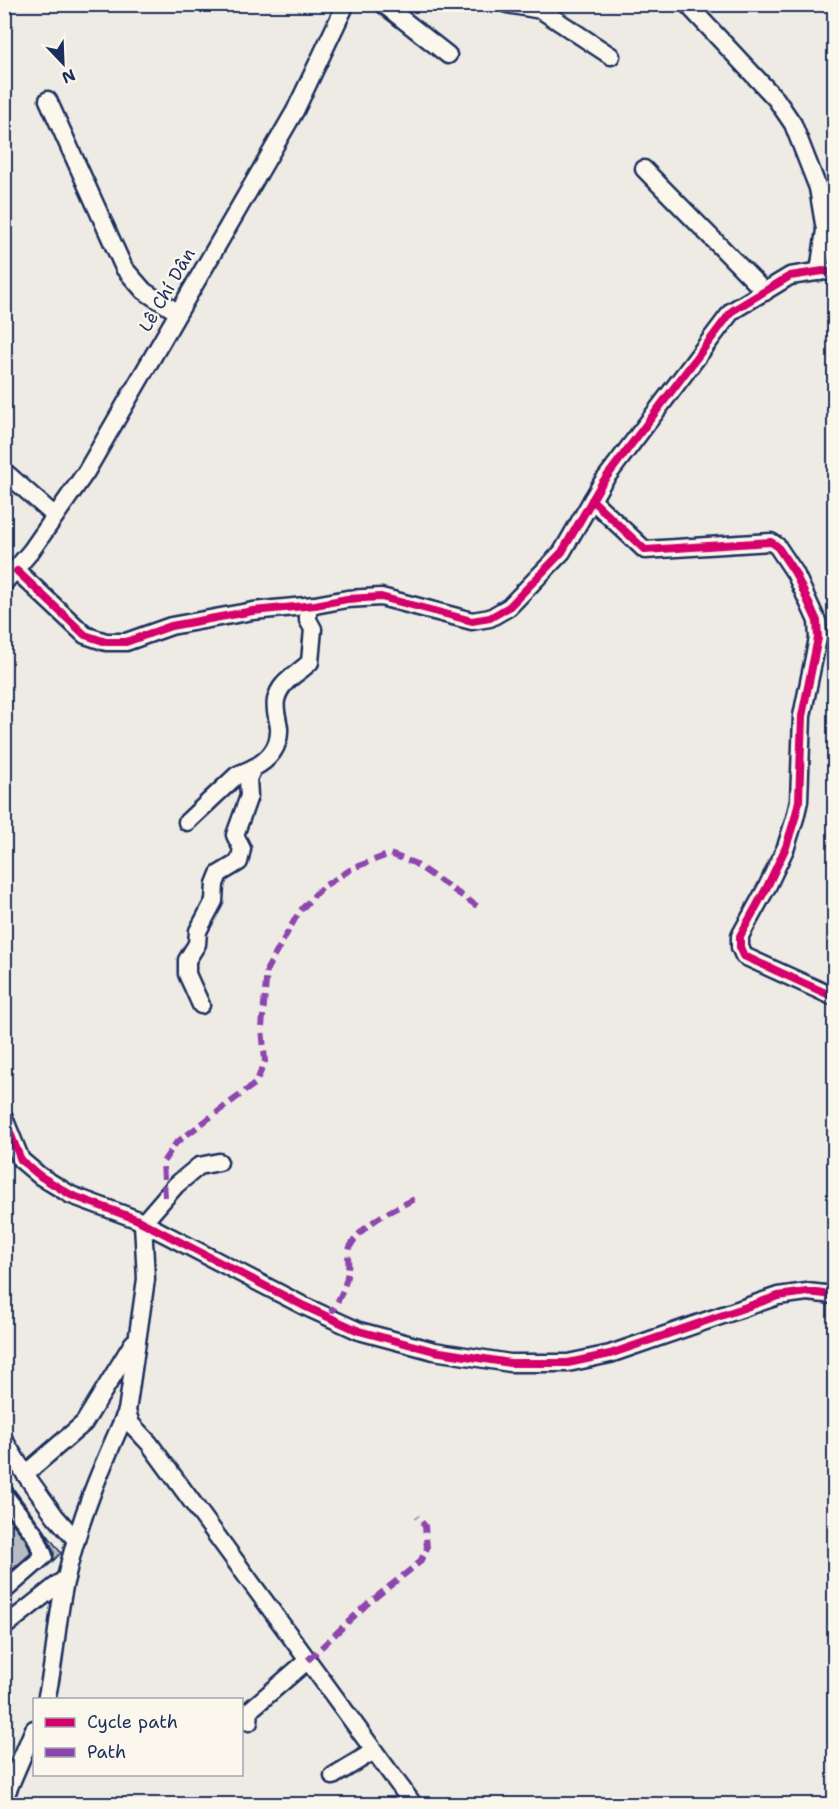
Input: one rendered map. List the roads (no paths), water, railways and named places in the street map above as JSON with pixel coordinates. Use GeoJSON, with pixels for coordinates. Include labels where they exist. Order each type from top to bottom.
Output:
{"type":"FeatureCollection","features":[{"type":"Feature","properties":{"kind":"street","name":"Lê Chí Dân"},"geometry":{"type":"LineString","coordinates":[[4,584],[17,571],[86,472],[295,111],[346,4]]}},
{"type":"Feature","properties":{"kind":"street"},"geometry":{"type":"LineString","coordinates":[[383,4],[448,55]]}},
{"type":"Feature","properties":{"kind":"street"},"geometry":{"type":"LineString","coordinates":[[507,4],[541,10],[610,56]]}},
{"type":"Feature","properties":{"kind":"street"},"geometry":{"type":"LineString","coordinates":[[17,571],[85,635],[106,642],[126,642],[171,626],[253,610],[308,606],[347,599],[381,597],[472,621],[490,618],[509,607],[562,552],[602,483],[732,311],[790,276],[827,272],[823,246],[825,230],[818,188],[793,124],[776,99],[687,4]]}},
{"type":"Feature","properties":{"kind":"street"},"geometry":{"type":"LineString","coordinates":[[48,100],[124,268],[144,291],[177,312]]}},
{"type":"Feature","properties":{"kind":"street"},"geometry":{"type":"LineString","coordinates":[[644,169],[765,292]]}},
{"type":"Feature","properties":{"kind":"street"},"geometry":{"type":"LineString","coordinates":[[823,246],[834,232]]}},
{"type":"Feature","properties":{"kind":"street"},"geometry":{"type":"LineString","coordinates":[[4,471],[55,516]]}},
{"type":"Feature","properties":{"kind":"street"},"geometry":{"type":"LineString","coordinates":[[592,500],[645,550],[771,542],[777,546],[795,573],[817,621],[818,638],[802,716],[799,801],[786,847],[740,936],[740,947],[744,956],[834,997]]}},
{"type":"Feature","properties":{"kind":"street"},"geometry":{"type":"LineString","coordinates":[[187,822],[237,775],[267,761],[276,747],[279,729],[276,699],[286,680],[309,662],[313,629],[308,621],[308,606]]}},
{"type":"Feature","properties":{"kind":"street"},"geometry":{"type":"LineString","coordinates":[[201,1005],[187,974],[187,960],[197,944],[198,931],[214,901],[215,884],[219,874],[238,862],[242,849],[235,835],[249,796],[248,779],[253,768]]}},
{"type":"Feature","properties":{"kind":"street"},"geometry":{"type":"LineString","coordinates":[[4,1118],[21,1160],[40,1176],[71,1195],[143,1223],[304,1306],[359,1331],[434,1351],[510,1363],[568,1363],[610,1354],[778,1296],[807,1292],[834,1295]]}},
{"type":"Feature","properties":{"kind":"street"},"geometry":{"type":"LineString","coordinates":[[46,1698],[53,1670],[55,1638],[66,1578],[76,1540],[88,1498],[127,1411],[146,1279],[143,1223],[176,1185],[199,1166],[219,1162]]}},
{"type":"Feature","properties":{"kind":"street"},"geometry":{"type":"LineString","coordinates":[[25,1473],[84,1423],[140,1332]]}},
{"type":"Feature","properties":{"kind":"street"},"geometry":{"type":"LineString","coordinates":[[127,1411],[131,1424],[148,1443],[413,1804]]}},
{"type":"Feature","properties":{"kind":"street"},"geometry":{"type":"LineString","coordinates":[[4,1440],[55,1516],[76,1540]]}},
{"type":"Feature","properties":{"kind":"street"},"geometry":{"type":"LineString","coordinates":[[4,1495],[35,1535],[44,1556],[4,1591]]}},
{"type":"Feature","properties":{"kind":"street"},"geometry":{"type":"LineString","coordinates":[[4,1627],[66,1578]]}},
{"type":"Feature","properties":{"kind":"street"},"geometry":{"type":"LineString","coordinates":[[249,1722],[247,1715],[250,1710],[308,1660]]}},
{"type":"Feature","properties":{"kind":"street"},"geometry":{"type":"LineString","coordinates":[[4,1799],[33,1731]]}},
{"type":"Feature","properties":{"kind":"street"},"geometry":{"type":"LineString","coordinates":[[333,1776],[374,1750]]}}]}
